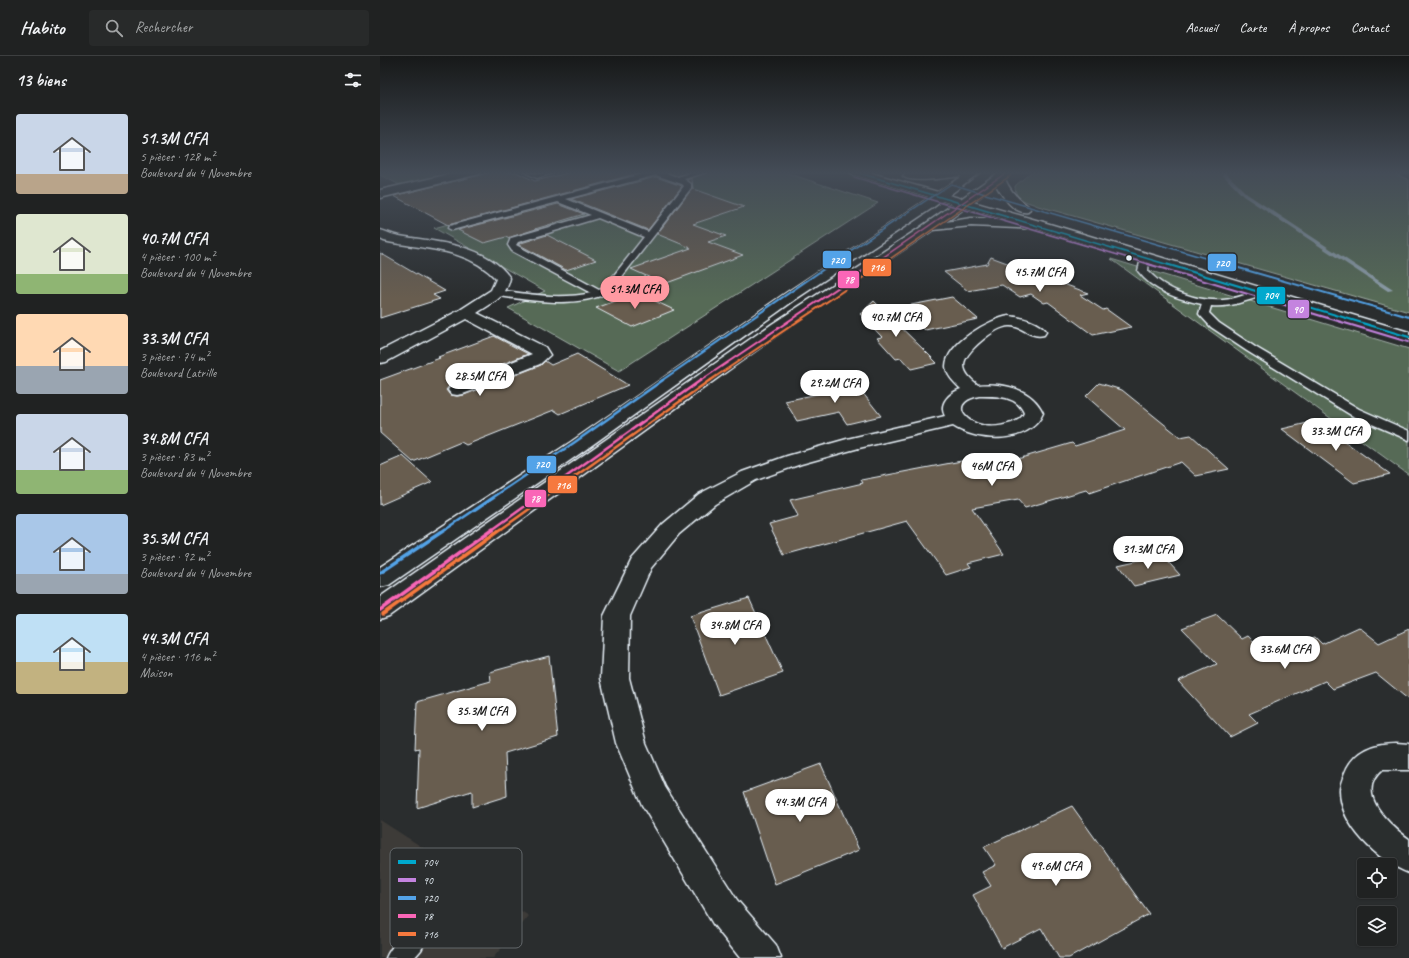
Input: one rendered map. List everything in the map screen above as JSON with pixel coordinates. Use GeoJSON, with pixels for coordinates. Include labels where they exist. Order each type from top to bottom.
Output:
{"type":"FeatureCollection","features":[{"type":"Feature","properties":{"kind":"main road"},"geometry":{"type":"LineString","coordinates":[[380,579],[578,446],[791,296],[914,214]]}},
{"type":"Feature","properties":{"kind":"main road"},"geometry":{"type":"LineString","coordinates":[[380,610],[688,389],[790,319],[949,214]]}},
{"type":"Feature","properties":{"kind":"main road"},"geometry":{"type":"LineString","coordinates":[[1000,214],[1409,337]]}},
{"type":"Feature","properties":{"kind":"main road"},"geometry":{"type":"LineString","coordinates":[[1041,214],[1409,322]]}},
{"type":"Feature","properties":{"kind":"main road"},"geometry":{"type":"LineString","coordinates":[[928,228],[971,222],[1038,225]]}},
{"type":"Feature","properties":{"kind":"main road"},"geometry":{"type":"LineString","coordinates":[[380,358],[466,313],[497,293],[503,278],[498,271],[479,259],[458,251],[383,238]]}},
{"type":"Feature","properties":{"kind":"main road"},"geometry":{"type":"LineString","coordinates":[[457,390],[534,360],[540,355],[539,351],[466,313]]}},
{"type":"Feature","properties":{"kind":"main road"},"geometry":{"type":"LineString","coordinates":[[973,391],[959,377],[954,366],[959,355],[970,343],[984,331],[999,323],[1010,321],[1020,323],[1038,332]]}},
{"type":"Feature","properties":{"kind":"main road"},"geometry":{"type":"LineString","coordinates":[[988,389],[1003,390],[1017,395],[1027,401],[1033,409],[1032,418],[1025,425],[1012,430],[997,432],[980,431],[966,426],[956,419],[952,411],[953,402],[961,396],[973,391],[988,389]]}},
{"type":"Feature","properties":{"kind":"main road"},"geometry":{"type":"LineString","coordinates":[[763,958],[725,912],[653,795],[631,743],[615,678],[617,616],[640,565],[671,529],[707,499],[749,476],[794,460],[854,443],[956,419]]}},
{"type":"Feature","properties":{"kind":"main road"},"geometry":{"type":"LineString","coordinates":[[1409,757],[1397,755],[1375,759],[1361,771],[1356,789],[1362,811],[1378,834],[1409,857]]}},
{"type":"Feature","properties":{"kind":"lane"},"geometry":{"type":"LineString","coordinates":[[452,228],[505,214]]}},
{"type":"Feature","properties":{"kind":"lane"},"geometry":{"type":"LineString","coordinates":[[592,214],[649,236]]}},
{"type":"Feature","properties":{"kind":"lane"},"geometry":{"type":"LineString","coordinates":[[497,293],[576,300],[600,294],[607,290],[666,214]]}},
{"type":"Feature","properties":{"kind":"lane"},"geometry":{"type":"LineString","coordinates":[[597,216],[514,240],[512,245],[515,249],[600,294]]}},
{"type":"Feature","properties":{"kind":"lane"},"geometry":{"type":"LineString","coordinates":[[1145,258],[1143,271],[1146,276],[1157,284],[1174,292],[1207,303],[1223,303],[1262,293]]}},
{"type":"Feature","properties":{"kind":"lane"},"geometry":{"type":"LineString","coordinates":[[1207,303],[1204,314],[1215,325],[1251,349],[1355,412],[1409,436]]}},
{"type":"Feature","properties":{"kind":"shaded area"},"geometry":{"type":"Polygon","coordinates":[[[380,820],[423,848],[390,848],[390,948],[502,948],[493,958],[380,958],[380,820]]]}},
{"type":"Feature","properties":{"kind":"shaded area"},"geometry":{"type":"Polygon","coordinates":[[[522,911],[529,916],[522,924],[522,911]]]}},
{"type":"Feature","properties":{"kind":"green space"},"geometry":{"type":"Polygon","coordinates":[[[484,214],[861,214],[619,371],[508,308],[545,291],[434,228],[484,214]]]}},
{"type":"Feature","properties":{"kind":"green space"},"geometry":{"type":"Polygon","coordinates":[[[1066,214],[1409,214],[1409,312],[1066,214]]]}},
{"type":"Feature","properties":{"kind":"green space"},"geometry":{"type":"Polygon","coordinates":[[[1111,259],[1409,349],[1409,475],[1111,259]]]}},
{"type":"Feature","properties":{"kind":"building"},"geometry":{"type":"Polygon","coordinates":[[[428,214],[488,214],[448,225],[428,214]]]}},
{"type":"Feature","properties":{"kind":"building"},"geometry":{"type":"Polygon","coordinates":[[[519,214],[584,214],[511,237],[509,239],[506,237],[484,243],[458,230],[519,214]]]}},
{"type":"Feature","properties":{"kind":"building"},"geometry":{"type":"Polygon","coordinates":[[[608,214],[660,214],[648,230],[608,214]]]}},
{"type":"Feature","properties":{"kind":"building"},"geometry":{"type":"Polygon","coordinates":[[[672,214],[723,214],[693,224],[726,236],[708,242],[743,255],[664,284],[631,269],[691,248],[657,234],[672,214]]]}},
{"type":"Feature","properties":{"kind":"building"},"geometry":{"type":"Polygon","coordinates":[[[547,235],[596,260],[566,270],[518,244],[547,235]]]}},
{"type":"Feature","properties":{"kind":"building"},"geometry":{"type":"Polygon","coordinates":[[[380,253],[445,291],[433,295],[440,299],[380,318],[380,253]]]}},
{"type":"Feature","properties":{"kind":"building"},"geometry":{"type":"Polygon","coordinates":[[[991,257],[1088,293],[1080,295],[1103,310],[1106,309],[1131,327],[1093,335],[1048,302],[1044,303],[1031,294],[1020,297],[1002,285],[968,291],[944,272],[987,264],[991,257]]]}},
{"type":"Feature","properties":{"kind":"building"},"geometry":{"type":"Polygon","coordinates":[[[638,293],[674,310],[632,327],[596,308],[638,293]]]}},
{"type":"Feature","properties":{"kind":"building"},"geometry":{"type":"Polygon","coordinates":[[[952,297],[978,319],[925,330],[901,307],[952,297]]]}},
{"type":"Feature","properties":{"kind":"building"},"geometry":{"type":"Polygon","coordinates":[[[874,301],[937,363],[911,369],[901,358],[896,359],[877,338],[882,337],[860,314],[874,301]]]}},
{"type":"Feature","properties":{"kind":"building"},"geometry":{"type":"Polygon","coordinates":[[[494,336],[528,354],[450,385],[446,390],[450,395],[464,395],[541,365],[545,361],[551,365],[577,354],[628,385],[560,414],[554,410],[466,445],[461,442],[413,462],[380,433],[380,380],[494,336]]]}},
{"type":"Feature","properties":{"kind":"building"},"geometry":{"type":"Polygon","coordinates":[[[854,382],[881,416],[847,424],[839,412],[797,421],[785,401],[822,393],[820,389],[854,382]]]}},
{"type":"Feature","properties":{"kind":"building"},"geometry":{"type":"Polygon","coordinates":[[[1099,383],[1122,390],[1180,437],[1191,435],[1229,469],[1196,476],[1181,462],[1089,493],[1086,490],[1025,508],[1018,500],[972,508],[1004,554],[968,563],[971,567],[946,575],[907,521],[784,555],[769,524],[798,516],[790,500],[863,483],[861,480],[972,459],[980,470],[1072,443],[1075,446],[1125,430],[1086,396],[1099,383]]]}},
{"type":"Feature","properties":{"kind":"building"},"geometry":{"type":"Polygon","coordinates":[[[1316,421],[1390,474],[1354,483],[1282,429],[1316,421]]]}},
{"type":"Feature","properties":{"kind":"building"},"geometry":{"type":"Polygon","coordinates":[[[403,456],[432,482],[380,505],[380,466],[403,456]]]}},
{"type":"Feature","properties":{"kind":"building"},"geometry":{"type":"Polygon","coordinates":[[[1162,555],[1180,575],[1134,586],[1118,565],[1162,555]]]}},
{"type":"Feature","properties":{"kind":"building"},"geometry":{"type":"Polygon","coordinates":[[[749,598],[783,673],[719,695],[690,616],[749,598]]]}},
{"type":"Feature","properties":{"kind":"building"},"geometry":{"type":"Polygon","coordinates":[[[1217,615],[1242,639],[1248,636],[1267,654],[1315,637],[1322,644],[1359,627],[1379,643],[1409,629],[1409,700],[1376,673],[1333,689],[1325,681],[1249,714],[1258,723],[1230,737],[1178,681],[1217,664],[1182,628],[1217,615]]]}},
{"type":"Feature","properties":{"kind":"building"},"geometry":{"type":"Polygon","coordinates":[[[549,656],[558,737],[505,753],[507,796],[472,807],[472,791],[417,808],[419,748],[415,749],[417,702],[491,681],[490,672],[549,656]]]}},
{"type":"Feature","properties":{"kind":"building"},"geometry":{"type":"Polygon","coordinates":[[[821,764],[859,850],[775,884],[744,792],[821,764]]]}},
{"type":"Feature","properties":{"kind":"building"},"geometry":{"type":"Polygon","coordinates":[[[1072,806],[1149,914],[1069,958],[1059,958],[1041,928],[1002,948],[973,895],[991,886],[982,872],[996,865],[984,847],[1072,806]]]}},
{"type":"Feature","properties":{"kind":"waterway"},"geometry":{"type":"LineString","coordinates":[[1274,214],[1390,290]]}},
{"type":"Feature","properties":{"kind":"transit line","name":"720"},"geometry":{"type":"LineString","coordinates":[[380,573],[575,442],[788,292],[906,214]]}},
{"type":"Feature","properties":{"kind":"transit line","name":"78"},"geometry":{"type":"LineString","coordinates":[[380,610],[578,467],[728,362],[947,214]]}},
{"type":"Feature","properties":{"kind":"transit line","name":"716"},"geometry":{"type":"LineString","coordinates":[[383,614],[581,471],[731,366],[957,214]]}},
{"type":"Feature","properties":{"kind":"transit line","name":"90"},"geometry":{"type":"LineString","coordinates":[[982,214],[1408,342]]}},
{"type":"Feature","properties":{"kind":"transit line","name":"704"},"geometry":{"type":"LineString","coordinates":[[1001,214],[1409,337]]}},
{"type":"Feature","properties":{"kind":"transit line","name":"720"},"geometry":{"type":"LineString","coordinates":[[1055,214],[1409,317]]}}]}
